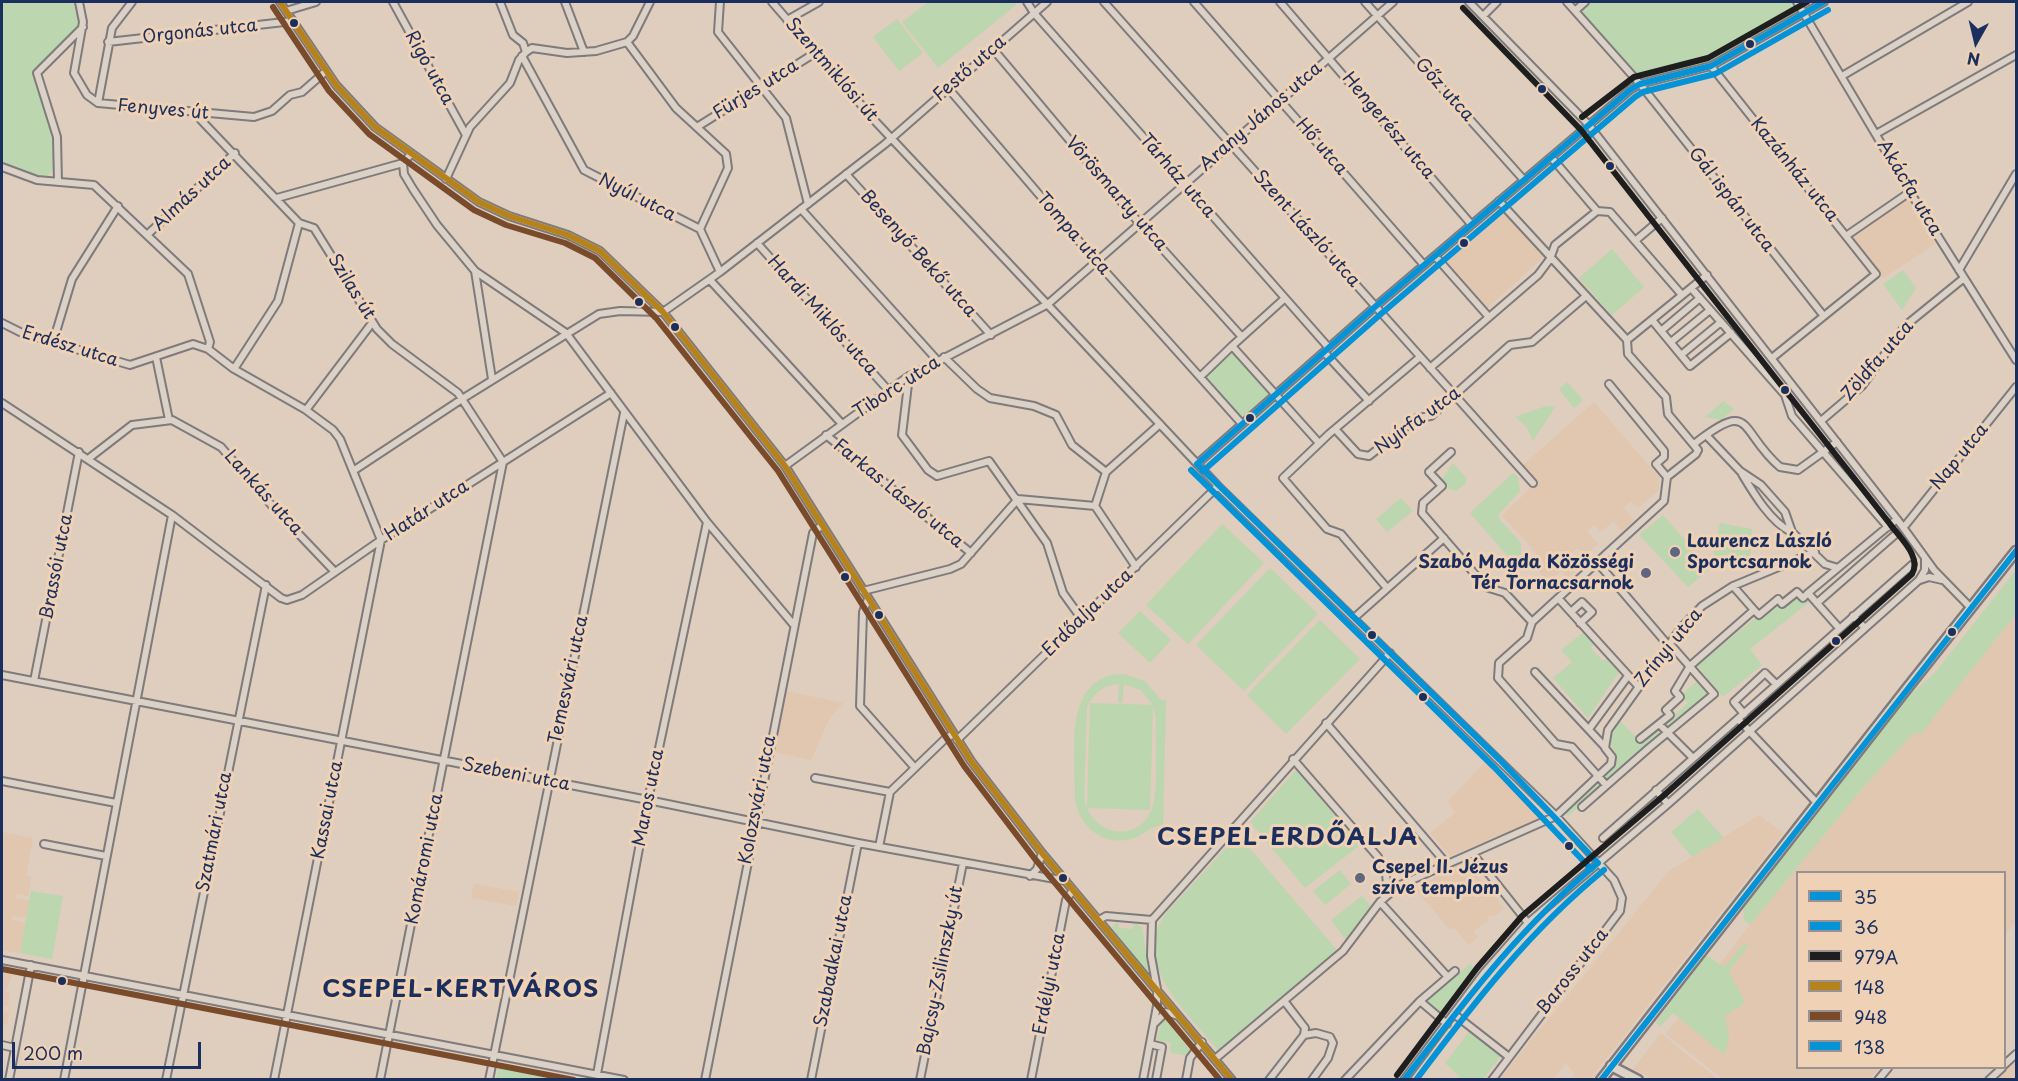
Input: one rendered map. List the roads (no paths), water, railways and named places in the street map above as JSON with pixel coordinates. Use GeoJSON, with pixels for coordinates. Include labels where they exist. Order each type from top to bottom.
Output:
{"type":"FeatureCollection","features":[{"type":"Feature","properties":{"kind":"main road"},"geometry":{"type":"LineString","coordinates":[[1601,1080],[1816,803],[2016,552]]}},
{"type":"Feature","properties":{"kind":"main road"},"geometry":{"type":"LineString","coordinates":[[1611,1066],[1638,1080]]}},
{"type":"Feature","properties":{"kind":"street","name":"Fenyves út"},"geometry":{"type":"LineString","coordinates":[[79,2],[83,26],[74,73],[87,95],[98,103],[254,117],[272,111],[290,95],[302,92],[326,71]]}},
{"type":"Feature","properties":{"kind":"street"},"geometry":{"type":"LineString","coordinates":[[98,103],[112,28],[132,2]]}},
{"type":"Feature","properties":{"kind":"street"},"geometry":{"type":"LineString","coordinates":[[280,2],[326,71],[358,111],[411,154],[446,180],[492,209],[568,235],[600,250],[663,312],[785,466],[971,761],[1042,853],[1232,1080]]}},
{"type":"Feature","properties":{"kind":"street"},"geometry":{"type":"LineString","coordinates":[[286,10],[316,2]]}},
{"type":"Feature","properties":{"kind":"street","name":"Rigó utca"},"geometry":{"type":"LineString","coordinates":[[393,2],[466,135]]}},
{"type":"Feature","properties":{"kind":"street","name":"Nyúl utca"},"geometry":{"type":"LineString","coordinates":[[500,2],[513,35],[523,43],[524,54],[584,170],[700,229]]}},
{"type":"Feature","properties":{"kind":"street"},"geometry":{"type":"LineString","coordinates":[[565,2],[584,52]]}},
{"type":"Feature","properties":{"kind":"street"},"geometry":{"type":"LineString","coordinates":[[446,180],[466,135],[510,83],[524,54],[532,48],[551,52],[584,52],[611,48],[627,42],[633,36],[650,2]]}},
{"type":"Feature","properties":{"kind":"street"},"geometry":{"type":"LineString","coordinates":[[720,2],[718,32],[786,118],[808,204]]}},
{"type":"Feature","properties":{"kind":"street","name":"Szentmiklósi út"},"geometry":{"type":"LineString","coordinates":[[772,2],[892,137],[1218,486]]}},
{"type":"Feature","properties":{"kind":"street"},"geometry":{"type":"LineString","coordinates":[[787,20],[819,2]]}},
{"type":"Feature","properties":{"kind":"street","name":"Tárház utca"},"geometry":{"type":"LineString","coordinates":[[1027,2],[1034,13],[1185,184],[1369,400]]}},
{"type":"Feature","properties":{"kind":"street","name":"Festő utca"},"geometry":{"type":"LineString","coordinates":[[663,312],[720,272],[892,137],[1047,2]]}},
{"type":"Feature","properties":{"kind":"street","name":"Szent László utca"},"geometry":{"type":"LineString","coordinates":[[1104,2],[1533,483]]}},
{"type":"Feature","properties":{"kind":"street","name":"Hő utca"},"geometry":{"type":"LineString","coordinates":[[1194,2],[1424,265]]}},
{"type":"Feature","properties":{"kind":"street","name":"Hengerész utca"},"geometry":{"type":"LineString","coordinates":[[1280,2],[1330,57],[1472,224]]}},
{"type":"Feature","properties":{"kind":"street","name":"Gőz utca"},"geometry":{"type":"LineString","coordinates":[[1365,2],[1523,179]]}},
{"type":"Feature","properties":{"kind":"street","name":"Arany János utca"},"geometry":{"type":"LineString","coordinates":[[1048,304],[1393,2]]}},
{"type":"Feature","properties":{"kind":"street"},"geometry":{"type":"LineString","coordinates":[[1469,2],[1588,124],[1904,527],[1925,557],[1945,582],[1971,608]]}},
{"type":"Feature","properties":{"kind":"street"},"geometry":{"type":"LineString","coordinates":[[1483,16],[1497,2]]}},
{"type":"Feature","properties":{"kind":"street"},"geometry":{"type":"LineString","coordinates":[[1567,2],[1576,10],[1585,2]]}},
{"type":"Feature","properties":{"kind":"street","name":"Akácfa utca"},"geometry":{"type":"LineString","coordinates":[[1797,2],[1910,192],[2016,360]]}},
{"type":"Feature","properties":{"kind":"street"},"geometry":{"type":"LineString","coordinates":[[1197,464],[1523,179],[1640,84],[1711,66],[1824,2]]}},
{"type":"Feature","properties":{"kind":"street"},"geometry":{"type":"LineString","coordinates":[[1842,75],[1968,2]]}},
{"type":"Feature","properties":{"kind":"street","name":"Gál ispán utca"},"geometry":{"type":"LineString","coordinates":[[1576,10],[1640,84],[1823,315]]}},
{"type":"Feature","properties":{"kind":"street","name":"Orgonás utca"},"geometry":{"type":"LineString","coordinates":[[108,42],[293,21]]}},
{"type":"Feature","properties":{"kind":"street"},"geometry":{"type":"LineString","coordinates":[[58,183],[57,137],[37,73],[83,26]]}},
{"type":"Feature","properties":{"kind":"street"},"geometry":{"type":"LineString","coordinates":[[627,42],[670,101],[726,154],[728,168],[700,229],[720,272]]}},
{"type":"Feature","properties":{"kind":"street","name":"Vörösmarty utca"},"geometry":{"type":"LineString","coordinates":[[993,49],[1140,224],[1242,337]]}},
{"type":"Feature","properties":{"kind":"street","name":"Fürjes utca"},"geometry":{"type":"LineString","coordinates":[[697,127],[815,53]]}},
{"type":"Feature","properties":{"kind":"street"},"geometry":{"type":"LineString","coordinates":[[1876,134],[2016,55]]}},
{"type":"Feature","properties":{"kind":"street","name":"Kazánház utca"},"geometry":{"type":"LineString","coordinates":[[1711,66],[1876,274],[1823,315]]}},
{"type":"Feature","properties":{"kind":"street","name":"Tompa utca"},"geometry":{"type":"LineString","coordinates":[[948,88],[1096,261],[1242,424]]}},
{"type":"Feature","properties":{"kind":"street","name":"Szilas út"},"geometry":{"type":"LineString","coordinates":[[201,113],[201,120],[235,153],[299,223],[314,228],[372,323],[392,344],[456,391],[503,462]]}},
{"type":"Feature","properties":{"kind":"street","name":"Almás utca"},"geometry":{"type":"LineString","coordinates":[[148,234],[235,153]]}},
{"type":"Feature","properties":{"kind":"street"},"geometry":{"type":"LineString","coordinates":[[277,198],[403,163],[411,154]]}},
{"type":"Feature","properties":{"kind":"street"},"geometry":{"type":"LineString","coordinates":[[1551,157],[1597,210],[1610,212],[1682,295]]}},
{"type":"Feature","properties":{"kind":"street"},"geometry":{"type":"LineString","coordinates":[[403,163],[404,174],[413,189],[437,225],[475,271],[566,333],[707,522],[793,624]]}},
{"type":"Feature","properties":{"kind":"street"},"geometry":{"type":"LineString","coordinates":[[2,167],[37,180],[94,185],[148,234],[192,281],[210,342],[208,349],[234,369],[306,410],[333,430],[353,471],[381,540]]}},
{"type":"Feature","properties":{"kind":"street","name":"Besenyő Bekő utca"},"geometry":{"type":"LineString","coordinates":[[846,174],[991,334]]}},
{"type":"Feature","properties":{"kind":"street"},"geometry":{"type":"LineString","coordinates":[[1959,270],[2016,174]]}},
{"type":"Feature","properties":{"kind":"street"},"geometry":{"type":"LineString","coordinates":[[1846,236],[1910,192]]}},
{"type":"Feature","properties":{"kind":"street"},"geometry":{"type":"LineString","coordinates":[[1499,201],[1627,340],[1628,354],[1666,397],[1668,414],[1698,450],[1667,477],[1664,501],[1532,622],[1527,638],[1499,663],[1498,678],[1556,744],[1572,747],[1606,785]]}},
{"type":"Feature","properties":{"kind":"street"},"geometry":{"type":"LineString","coordinates":[[53,342],[72,279],[118,206]]}},
{"type":"Feature","properties":{"kind":"street"},"geometry":{"type":"LineString","coordinates":[[801,209],[937,360]]}},
{"type":"Feature","properties":{"kind":"street"},"geometry":{"type":"LineString","coordinates":[[1430,368],[1538,275],[1550,259],[1555,245],[1597,210]]}},
{"type":"Feature","properties":{"kind":"street"},"geometry":{"type":"LineString","coordinates":[[1635,241],[1662,218]]}},
{"type":"Feature","properties":{"kind":"street"},"geometry":{"type":"LineString","coordinates":[[234,369],[278,301],[299,223]]}},
{"type":"Feature","properties":{"kind":"street","name":"Hardi Miklós utca"},"geometry":{"type":"LineString","coordinates":[[757,243],[888,390]]}},
{"type":"Feature","properties":{"kind":"street"},"geometry":{"type":"LineString","coordinates":[[1435,256],[1488,316]]}},
{"type":"Feature","properties":{"kind":"street"},"geometry":{"type":"LineString","coordinates":[[475,271],[492,379]]}},
{"type":"Feature","properties":{"kind":"street"},"geometry":{"type":"LineString","coordinates":[[1627,340],[1707,275]]}},
{"type":"Feature","properties":{"kind":"street","name":"Zöldfa utca"},"geometry":{"type":"LineString","coordinates":[[1821,422],[1862,386],[1905,326],[1964,278]]}},
{"type":"Feature","properties":{"kind":"street"},"geometry":{"type":"LineString","coordinates":[[710,279],[842,424]]}},
{"type":"Feature","properties":{"kind":"street"},"geometry":{"type":"LineString","coordinates":[[1691,288],[1785,395],[1790,403],[1792,417],[1887,527]]}},
{"type":"Feature","properties":{"kind":"street","name":"Nyírfa utca"},"geometry":{"type":"LineString","coordinates":[[1335,429],[1358,454],[1369,456],[1417,418],[1431,416],[1510,345],[1532,342],[1586,296]]}},
{"type":"Feature","properties":{"kind":"street"},"geometry":{"type":"LineString","coordinates":[[1661,331],[1700,298]]}},
{"type":"Feature","properties":{"kind":"street"},"geometry":{"type":"LineString","coordinates":[[1200,377],[1284,299]]}},
{"type":"Feature","properties":{"kind":"street","name":"Tiborc utca"},"geometry":{"type":"LineString","coordinates":[[785,466],[909,375],[1048,304]]}},
{"type":"Feature","properties":{"kind":"street"},"geometry":{"type":"LineString","coordinates":[[1671,342],[1710,310]]}},
{"type":"Feature","properties":{"kind":"street"},"geometry":{"type":"LineString","coordinates":[[353,471],[492,379],[599,314],[630,311],[663,312]]}},
{"type":"Feature","properties":{"kind":"street"},"geometry":{"type":"LineString","coordinates":[[1772,358],[1823,315]]}},
{"type":"Feature","properties":{"kind":"street"},"geometry":{"type":"LineString","coordinates":[[1652,320],[1690,366],[1731,333]]}},
{"type":"Feature","properties":{"kind":"street"},"geometry":{"type":"LineString","coordinates":[[1681,355],[1721,322]]}},
{"type":"Feature","properties":{"kind":"street","name":"Erdész utca"},"geometry":{"type":"LineString","coordinates":[[2,323],[53,342],[130,365],[193,344],[208,349]]}},
{"type":"Feature","properties":{"kind":"street"},"geometry":{"type":"LineString","coordinates":[[306,410],[372,323]]}},
{"type":"Feature","properties":{"kind":"street"},"geometry":{"type":"LineString","coordinates":[[1232,346],[1319,443]]}},
{"type":"Feature","properties":{"kind":"street"},"geometry":{"type":"LineString","coordinates":[[88,459],[132,425],[169,420],[156,357]]}},
{"type":"Feature","properties":{"kind":"street"},"geometry":{"type":"LineString","coordinates":[[944,357],[977,389],[990,398],[1035,406],[1056,415],[1072,445],[1106,472]]}},
{"type":"Feature","properties":{"kind":"street"},"geometry":{"type":"LineString","coordinates":[[1387,588],[1341,534],[1327,530],[1284,481],[1285,474],[1420,357]]}},
{"type":"Feature","properties":{"kind":"street"},"geometry":{"type":"LineString","coordinates":[[909,375],[902,435],[928,470],[937,476],[989,461],[1047,543],[1063,593],[1081,618]]}},
{"type":"Feature","properties":{"kind":"street"},"geometry":{"type":"LineString","coordinates":[[1609,384],[1664,451],[1664,457],[1656,464],[1667,477]]}},
{"type":"Feature","properties":{"kind":"street","name":"Nap utca"},"geometry":{"type":"LineString","coordinates":[[1904,527],[2016,387]]}},
{"type":"Feature","properties":{"kind":"street","name":"Határ utca"},"geometry":{"type":"LineString","coordinates":[[2,403],[80,452],[172,515],[280,598],[295,599],[381,540],[611,393]]}},
{"type":"Feature","properties":{"kind":"street","name":"Temesvári utca"},"geometry":{"type":"LineString","coordinates":[[489,1080],[624,412]]}},
{"type":"Feature","properties":{"kind":"street","name":"Lankás utca"},"geometry":{"type":"LineString","coordinates":[[169,420],[221,447],[274,508],[335,572]]}},
{"type":"Feature","properties":{"kind":"street"},"geometry":{"type":"LineString","coordinates":[[1694,444],[1722,422],[1740,422],[1775,463],[1785,469],[1803,468],[1837,442]]}},
{"type":"Feature","properties":{"kind":"street"},"geometry":{"type":"LineString","coordinates":[[1095,506],[1106,472],[1160,424]]}},
{"type":"Feature","properties":{"kind":"street","name":"Farkas László utca"},"geometry":{"type":"LineString","coordinates":[[826,435],[970,553]]}},
{"type":"Feature","properties":{"kind":"street"},"geometry":{"type":"LineString","coordinates":[[1706,435],[1740,471],[1754,494],[1784,528],[1792,532],[1829,567],[1838,568]]}},
{"type":"Feature","properties":{"kind":"street","name":"Brassói utca"},"geometry":{"type":"LineString","coordinates":[[34,681],[80,452]]}},
{"type":"Feature","properties":{"kind":"street"},"geometry":{"type":"LineString","coordinates":[[1450,452],[1429,472],[1442,486],[1423,503],[1422,513],[1486,587],[1505,593],[1532,622]]}},
{"type":"Feature","properties":{"kind":"street","name":"Komáromi utca"},"geometry":{"type":"LineString","coordinates":[[380,1080],[503,462]]}},
{"type":"Feature","properties":{"kind":"street"},"geometry":{"type":"LineString","coordinates":[[1740,471],[1761,485],[1785,512],[1792,532]]}},
{"type":"Feature","properties":{"kind":"street","name":"Erdőalja utca"},"geometry":{"type":"LineString","coordinates":[[890,792],[915,768],[956,737],[1218,486]]}},
{"type":"Feature","properties":{"kind":"street","name":"Baross utca"},"geometry":{"type":"LineString","coordinates":[[1218,486],[1556,816],[1614,880],[1622,898],[1620,911],[1492,1080]]}},
{"type":"Feature","properties":{"kind":"street"},"geometry":{"type":"LineString","coordinates":[[1018,499],[1095,506]]}},
{"type":"Feature","properties":{"kind":"street"},"geometry":{"type":"LineString","coordinates":[[863,591],[950,569],[961,564],[1018,499]]}},
{"type":"Feature","properties":{"kind":"street"},"geometry":{"type":"LineString","coordinates":[[1095,506],[1136,567]]}},
{"type":"Feature","properties":{"kind":"street"},"geometry":{"type":"LineString","coordinates":[[64,1080],[82,974],[172,515]]}},
{"type":"Feature","properties":{"kind":"street"},"geometry":{"type":"LineString","coordinates":[[1733,586],[1759,615],[1778,599],[1782,604],[1797,592],[1803,598],[1897,519]]}},
{"type":"Feature","properties":{"kind":"street","name":"Maros utca"},"geometry":{"type":"LineString","coordinates":[[597,1074],[648,800],[707,522]]}},
{"type":"Feature","properties":{"kind":"street","name":"Kolozsvári utca"},"geometry":{"type":"LineString","coordinates":[[705,1080],[793,624],[813,533],[822,525]]}},
{"type":"Feature","properties":{"kind":"street"},"geometry":{"type":"LineString","coordinates":[[1817,603],[1897,533]]}},
{"type":"Feature","properties":{"kind":"street"},"geometry":{"type":"LineString","coordinates":[[1354,618],[1444,538]]}},
{"type":"Feature","properties":{"kind":"street","name":"Kassai utca"},"geometry":{"type":"LineString","coordinates":[[274,1080],[381,540]]}},
{"type":"Feature","properties":{"kind":"street","name":"Zrínyi utca"},"geometry":{"type":"LineString","coordinates":[[1215,1059],[1343,951],[1380,902],[1404,882],[1556,816],[1612,762],[1611,755],[1605,748],[1608,730],[1638,686],[1693,614],[1733,586],[1815,552]]}},
{"type":"Feature","properties":{"kind":"street"},"geometry":{"type":"LineString","coordinates":[[1404,1080],[1484,973],[1528,923],[1668,804],[1916,582],[1924,572],[1925,557]]}},
{"type":"Feature","properties":{"kind":"street"},"geometry":{"type":"LineString","coordinates":[[1582,807],[1714,694],[1597,562]]}},
{"type":"Feature","properties":{"kind":"street"},"geometry":{"type":"LineString","coordinates":[[1603,838],[1913,564]]}},
{"type":"Feature","properties":{"kind":"street"},"geometry":{"type":"LineString","coordinates":[[1916,582],[1934,577],[1945,582]]}},
{"type":"Feature","properties":{"kind":"street","name":"Szatmári utca"},"geometry":{"type":"LineString","coordinates":[[166,1080],[266,585]]}},
{"type":"Feature","properties":{"kind":"street"},"geometry":{"type":"LineString","coordinates":[[1808,593],[1839,628]]}},
{"type":"Feature","properties":{"kind":"street"},"geometry":{"type":"LineString","coordinates":[[868,599],[863,612],[860,706],[915,768]]}},
{"type":"Feature","properties":{"kind":"street"},"geometry":{"type":"LineString","coordinates":[[1559,599],[1638,686]]}},
{"type":"Feature","properties":{"kind":"street"},"geometry":{"type":"LineString","coordinates":[[1571,612],[1582,602],[1592,612],[1580,623]]}},
{"type":"Feature","properties":{"kind":"street"},"geometry":{"type":"LineString","coordinates":[[1640,739],[1670,715],[1666,710],[1680,697],[1675,691],[1690,666],[1754,610]]}},
{"type":"Feature","properties":{"kind":"street"},"geometry":{"type":"LineString","coordinates":[[1853,616],[1865,628]]}},
{"type":"Feature","properties":{"kind":"street"},"geometry":{"type":"LineString","coordinates":[[1143,1080],[1157,989],[1151,956],[1152,920],[1293,759],[1390,653]]}},
{"type":"Feature","properties":{"kind":"street"},"geometry":{"type":"LineString","coordinates":[[1535,672],[1605,748]]}},
{"type":"Feature","properties":{"kind":"street"},"geometry":{"type":"LineString","coordinates":[[1776,684],[1765,673],[1734,702],[1749,730],[1816,803]]}},
{"type":"Feature","properties":{"kind":"street","name":"Szebeni utca"},"geometry":{"type":"LineString","coordinates":[[2,675],[858,843],[1066,881]]}},
{"type":"Feature","properties":{"kind":"street"},"geometry":{"type":"LineString","coordinates":[[1589,729],[1628,676]]}},
{"type":"Feature","properties":{"kind":"street"},"geometry":{"type":"LineString","coordinates":[[1326,723],[1446,863]]}},
{"type":"Feature","properties":{"kind":"street"},"geometry":{"type":"LineString","coordinates":[[1659,724],[1693,758]]}},
{"type":"Feature","properties":{"kind":"street"},"geometry":{"type":"LineString","coordinates":[[1293,759],[1378,857],[1386,874],[1388,894]]}},
{"type":"Feature","properties":{"kind":"street"},"geometry":{"type":"LineString","coordinates":[[815,778],[890,792],[879,847]]}},
{"type":"Feature","properties":{"kind":"street"},"geometry":{"type":"LineString","coordinates":[[2,781],[116,803]]}},
{"type":"Feature","properties":{"kind":"street"},"geometry":{"type":"LineString","coordinates":[[1656,790],[1668,804]]}},
{"type":"Feature","properties":{"kind":"street","name":"Szabadkai utca"},"geometry":{"type":"LineString","coordinates":[[811,1080],[858,843]]}},
{"type":"Feature","properties":{"kind":"street"},"geometry":{"type":"LineString","coordinates":[[44,844],[106,856]]}},
{"type":"Feature","properties":{"kind":"street"},"geometry":{"type":"LineString","coordinates":[[1030,876],[1037,868],[1042,853]]}},
{"type":"Feature","properties":{"kind":"street"},"geometry":{"type":"LineString","coordinates":[[1473,854],[1528,923]]}},
{"type":"Feature","properties":{"kind":"street","name":"Bajcsy-Zsilinszky út"},"geometry":{"type":"LineString","coordinates":[[920,1080],[963,863]]}},
{"type":"Feature","properties":{"kind":"street","name":"Erdélyi utca"},"geometry":{"type":"LineString","coordinates":[[1031,1080],[1066,900],[1073,890]]}},
{"type":"Feature","properties":{"kind":"street"},"geometry":{"type":"LineString","coordinates":[[1380,902],[1447,976]]}},
{"type":"Feature","properties":{"kind":"street"},"geometry":{"type":"LineString","coordinates":[[1098,920],[1106,916],[1152,920]]}},
{"type":"Feature","properties":{"kind":"street"},"geometry":{"type":"LineString","coordinates":[[1109,933],[1108,927],[1119,917]]}},
{"type":"Feature","properties":{"kind":"street"},"geometry":{"type":"LineString","coordinates":[[2,960],[624,1080]]}},
{"type":"Feature","properties":{"kind":"street"},"geometry":{"type":"LineString","coordinates":[[9,1080],[31,965]]}},
{"type":"Feature","properties":{"kind":"street"},"geometry":{"type":"LineString","coordinates":[[1344,1080],[1420,1001],[1455,971]]}},
{"type":"Feature","properties":{"kind":"street"},"geometry":{"type":"LineString","coordinates":[[1420,1001],[1447,1024]]}},
{"type":"Feature","properties":{"kind":"street"},"geometry":{"type":"LineString","coordinates":[[1269,1080],[1304,1035],[1305,1028],[1302,1021],[1285,1002]]}},
{"type":"Feature","properties":{"kind":"street"},"geometry":{"type":"LineString","coordinates":[[1153,1026],[1166,1012],[1182,1018]]}},
{"type":"Feature","properties":{"kind":"street"},"geometry":{"type":"LineString","coordinates":[[1454,1014],[1509,1057]]}},
{"type":"Feature","properties":{"kind":"street"},"geometry":{"type":"LineString","coordinates":[[1304,1035],[1326,1035],[1333,1043],[1328,1058],[1312,1080]]}},
{"type":"Feature","properties":{"kind":"street"},"geometry":{"type":"LineString","coordinates":[[1186,1080],[1190,1058],[1202,1042]]}},
{"type":"Feature","properties":{"kind":"street"},"geometry":{"type":"LineString","coordinates":[[1150,1044],[1162,1047],[1156,1080]]}},
{"type":"Feature","properties":{"kind":"street"},"geometry":{"type":"LineString","coordinates":[[2,1045],[15,1048]]}},
{"type":"Feature","properties":{"kind":"street"},"geometry":{"type":"LineString","coordinates":[[1989,1080],[2000,1069]]}},
{"type":"Feature","properties":{"kind":"place","name":"Laurencz László Sportcsarnok"},"geometry":{"type":"Point","coordinates":[1675,552]}},
{"type":"Feature","properties":{"kind":"place","name":"Szabó Magda Közösségi Tér Tornacsarnok"},"geometry":{"type":"Point","coordinates":[1646,573]}},
{"type":"Feature","properties":{"kind":"place","name":"Csepel II. Jézus szíve templom"},"geometry":{"type":"Point","coordinates":[1360,878]}},
{"type":"Feature","properties":{"kind":"district","name":"CSEPEL-ERDŐALJA"},"geometry":{"type":"Point","coordinates":[1288,838]}},
{"type":"Feature","properties":{"kind":"district","name":"CSEPEL-KERTVÁROS"},"geometry":{"type":"Point","coordinates":[461,990]}}]}
